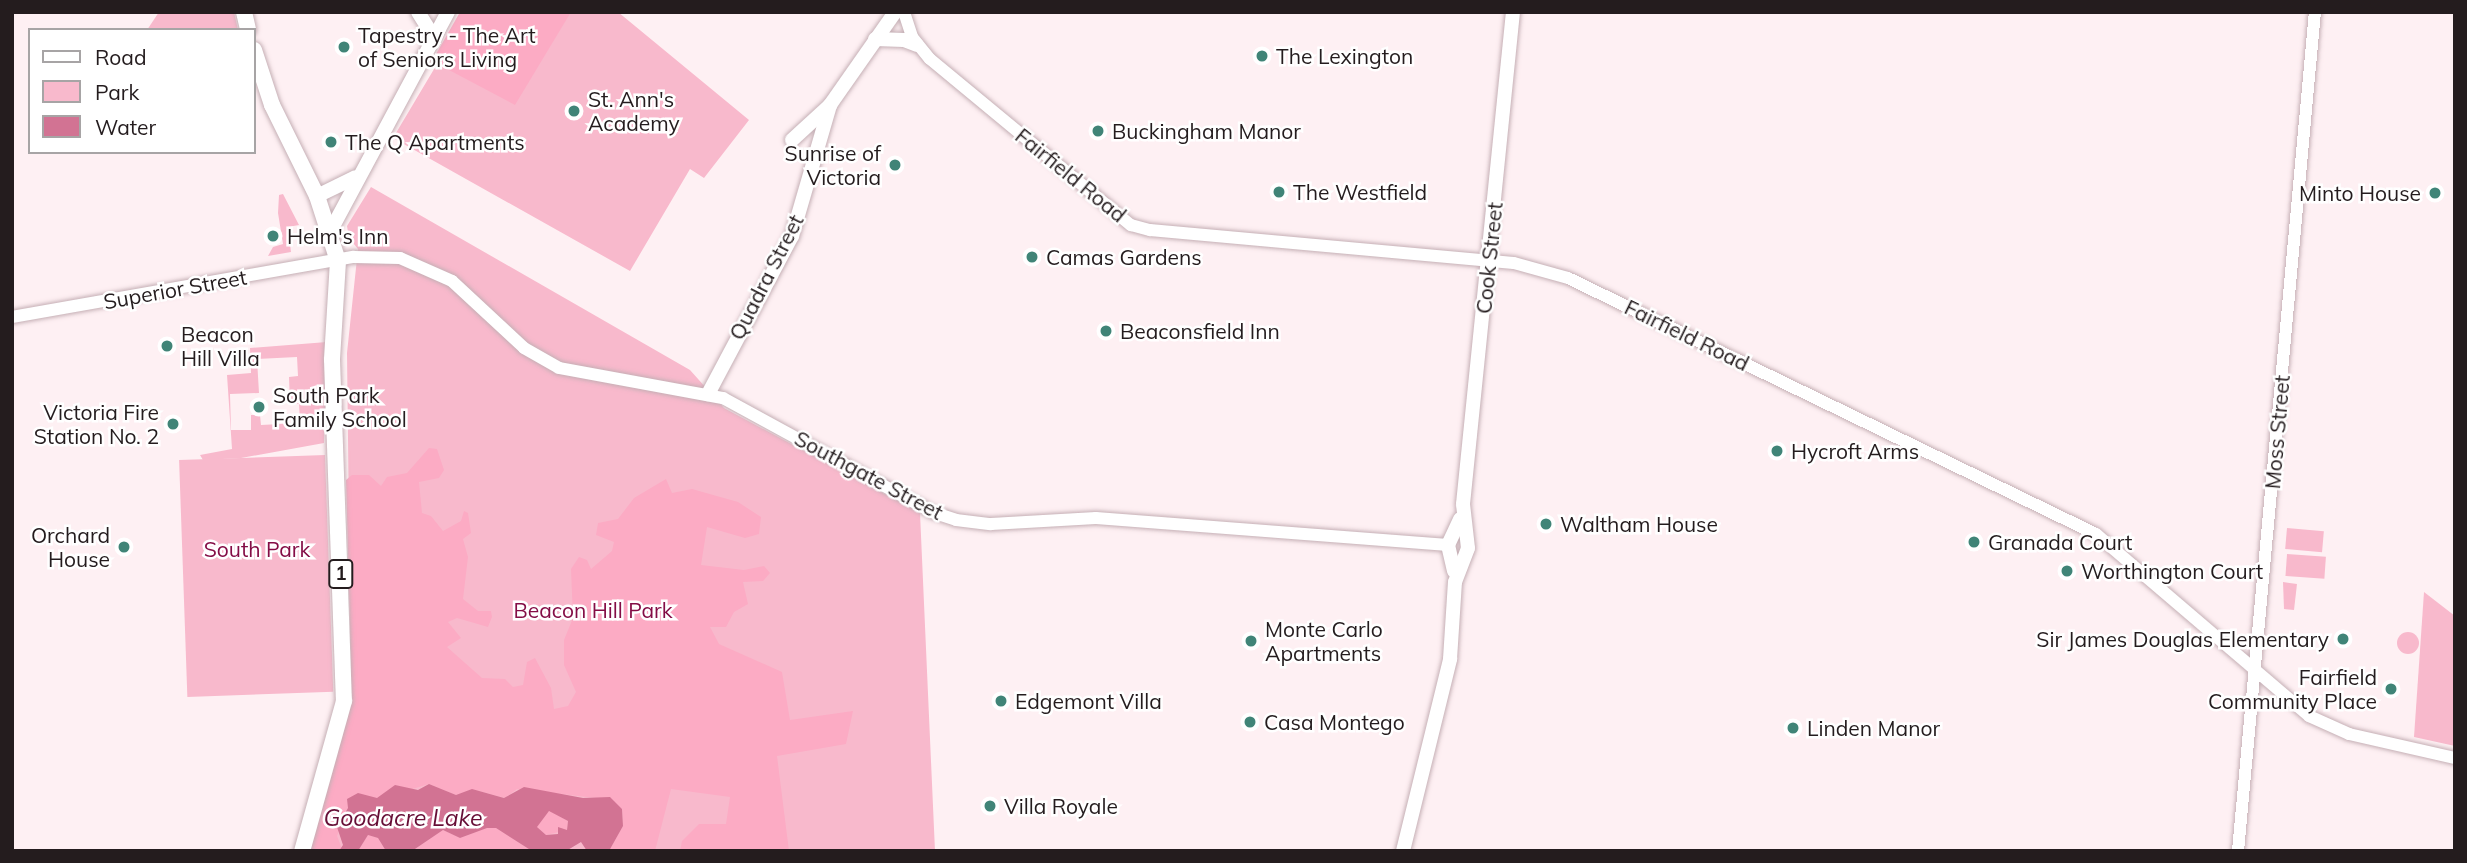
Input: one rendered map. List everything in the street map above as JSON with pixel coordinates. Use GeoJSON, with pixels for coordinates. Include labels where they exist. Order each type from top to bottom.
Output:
{"type":"FeatureCollection","features":[{"type":"Feature","properties":{"kind":"main road"},"geometry":{"type":"LineString","coordinates":[[418,12],[435,38]]}},
{"type":"Feature","properties":{"kind":"main road"},"geometry":{"type":"LineString","coordinates":[[330,232],[356,177],[448,12]]}},
{"type":"Feature","properties":{"kind":"main road","name":"Quadra Street"},"geometry":{"type":"LineString","coordinates":[[708,394],[792,236],[830,105],[895,12]]}},
{"type":"Feature","properties":{"kind":"main road","name":"Cook Street"},"geometry":{"type":"LineString","coordinates":[[1404,851],[1450,659],[1456,546],[1490,262],[1513,12]]}},
{"type":"Feature","properties":{"kind":"main road"},"geometry":{"type":"LineString","coordinates":[[875,39],[904,40],[917,45]]}},
{"type":"Feature","properties":{"kind":"main road","name":"1"},"geometry":{"type":"LineString","coordinates":[[256,56],[272,105],[317,196],[338,261],[332,360],[344,701],[302,851]]}},
{"type":"Feature","properties":{"kind":"main road"},"geometry":{"type":"LineString","coordinates":[[792,139],[830,105]]}},
{"type":"Feature","properties":{"kind":"main road"},"geometry":{"type":"LineString","coordinates":[[317,196],[356,177]]}},
{"type":"Feature","properties":{"kind":"street","name":"Fairfield Road"},"geometry":{"type":"LineString","coordinates":[[904,12],[917,45],[1124,220],[1139,228],[1514,263],[1575,281],[2096,534],[2291,704],[2327,726],[2455,758]]}},
{"type":"Feature","properties":{"kind":"street","name":"Moss Street"},"geometry":{"type":"LineString","coordinates":[[2238,851],[2315,12]]}},
{"type":"Feature","properties":{"kind":"street","name":"Southgate Street"},"geometry":{"type":"LineString","coordinates":[[338,261],[386,256],[435,271],[468,294],[524,348],[559,368],[723,398],[911,500],[956,520],[991,524],[1096,518],[1456,546]]}},
{"type":"Feature","properties":{"kind":"street","name":"Superior Street"},"geometry":{"type":"LineString","coordinates":[[12,317],[338,261]]}},
{"type":"Feature","properties":{"kind":"green space"},"geometry":{"type":"Polygon","coordinates":[[[159,12],[234,12],[238,28],[148,28],[159,12]]]}},
{"type":"Feature","properties":{"kind":"green space"},"geometry":{"type":"Polygon","coordinates":[[[460,12],[571,12],[515,105],[432,61],[460,12]]]}},
{"type":"Feature","properties":{"kind":"green space"},"geometry":{"type":"Polygon","coordinates":[[[468,12],[618,12],[749,120],[704,178],[690,169],[630,271],[393,138],[468,12]]]}},
{"type":"Feature","properties":{"kind":"green space","name":"Beacon Hill Park"},"geometry":{"type":"Polygon","coordinates":[[[371,187],[690,370],[724,408],[920,513],[935,851],[309,851],[351,695],[347,353],[358,249],[349,238],[347,226],[371,187]]]}},
{"type":"Feature","properties":{"kind":"green space"},"geometry":{"type":"Polygon","coordinates":[[[283,194],[299,225],[288,227],[291,252],[268,256],[273,247],[283,244],[278,213],[279,195],[283,194]]]}},
{"type":"Feature","properties":{"kind":"green space"},"geometry":{"type":"Polygon","coordinates":[[[327,342],[324,443],[241,458],[203,460],[200,455],[232,449],[227,375],[251,373],[250,348],[327,342]],[[297,357],[257,359],[259,393],[230,394],[231,430],[251,430],[251,415],[260,415],[261,425],[300,423],[299,404],[290,404],[289,377],[298,376],[297,357]]]}},
{"type":"Feature","properties":{"kind":"green space"},"geometry":{"type":"Polygon","coordinates":[[[429,448],[437,449],[444,470],[439,478],[419,482],[422,513],[431,516],[443,531],[461,521],[464,511],[468,513],[471,533],[463,539],[468,557],[463,599],[478,611],[491,611],[492,617],[488,627],[457,618],[448,622],[461,638],[447,647],[482,678],[505,679],[513,687],[523,685],[527,662],[535,658],[551,688],[554,709],[568,706],[576,692],[564,665],[564,640],[573,618],[571,569],[579,557],[587,560],[591,569],[612,551],[614,542],[596,535],[598,523],[618,519],[634,498],[666,479],[672,493],[692,489],[738,502],[761,517],[759,534],[745,538],[707,527],[701,565],[744,570],[764,566],[770,573],[763,581],[743,582],[748,604],[734,612],[726,627],[710,627],[719,644],[782,672],[790,720],[853,711],[846,744],[777,756],[789,851],[680,851],[682,841],[699,824],[726,824],[730,797],[671,789],[655,851],[609,851],[623,826],[622,809],[596,798],[517,789],[505,798],[479,791],[456,795],[429,784],[348,808],[337,836],[342,849],[310,851],[352,696],[346,480],[352,475],[369,475],[381,486],[387,477],[407,473],[429,448]]]}},
{"type":"Feature","properties":{"kind":"green space","name":"South Park"},"geometry":{"type":"Polygon","coordinates":[[[325,455],[333,692],[187,697],[179,460],[325,455]]]}},
{"type":"Feature","properties":{"kind":"green space"},"geometry":{"type":"Polygon","coordinates":[[[2287,528],[2324,531],[2322,552],[2285,549],[2287,528]]]}},
{"type":"Feature","properties":{"kind":"green space"},"geometry":{"type":"Polygon","coordinates":[[[2287,554],[2326,557],[2324,579],[2285,576],[2287,554]]]}},
{"type":"Feature","properties":{"kind":"green space"},"geometry":{"type":"Polygon","coordinates":[[[2283,582],[2297,584],[2294,610],[2284,609],[2283,582]]]}},
{"type":"Feature","properties":{"kind":"green space"},"geometry":{"type":"Polygon","coordinates":[[[2424,592],[2455,616],[2455,746],[2414,737],[2424,592]]]}},
{"type":"Feature","properties":{"kind":"green space"},"geometry":{"type":"Polygon","coordinates":[[[2408,632],[2416,635],[2419,643],[2416,651],[2408,654],[2400,651],[2397,643],[2400,635],[2408,632]]]}},
{"type":"Feature","properties":{"kind":"green space"},"geometry":{"type":"Polygon","coordinates":[[[550,811],[568,821],[567,830],[546,835],[537,827],[542,815],[550,811]]]}},
{"type":"Feature","properties":{"kind":"green space"},"geometry":{"type":"Polygon","coordinates":[[[486,828],[496,828],[532,851],[412,851],[443,830],[460,838],[486,828]]]}},
{"type":"Feature","properties":{"kind":"green space"},"geometry":{"type":"Polygon","coordinates":[[[368,835],[378,838],[386,851],[358,851],[368,835]]]}},
{"type":"Feature","properties":{"kind":"water","name":"Goodacre Lake"},"geometry":{"type":"Polygon","coordinates":[[[429,784],[456,795],[472,789],[504,798],[524,787],[583,798],[610,797],[622,809],[623,826],[609,851],[587,851],[581,842],[566,851],[532,851],[496,828],[487,828],[460,838],[443,830],[412,851],[386,851],[378,838],[368,835],[358,851],[339,851],[343,845],[337,827],[348,808],[347,799],[358,793],[377,798],[395,785],[418,790],[429,784]],[[549,811],[537,827],[546,835],[558,834],[558,827],[567,830],[568,821],[549,811]]]}},
{"type":"Feature","properties":{"kind":"place","name":"Tapestry - The Art of Seniors Living"},"geometry":{"type":"Point","coordinates":[344,47]}},
{"type":"Feature","properties":{"kind":"place","name":"The Lexington"},"geometry":{"type":"Point","coordinates":[1262,56]}},
{"type":"Feature","properties":{"kind":"place","name":"St. Ann's Academy"},"geometry":{"type":"Point","coordinates":[574,111]}},
{"type":"Feature","properties":{"kind":"place","name":"Buckingham Manor"},"geometry":{"type":"Point","coordinates":[1098,131]}},
{"type":"Feature","properties":{"kind":"place","name":"The Q Apartments"},"geometry":{"type":"Point","coordinates":[331,142]}},
{"type":"Feature","properties":{"kind":"place","name":"Sunrise of Victoria"},"geometry":{"type":"Point","coordinates":[895,165]}},
{"type":"Feature","properties":{"kind":"place","name":"The Westfield"},"geometry":{"type":"Point","coordinates":[1279,192]}},
{"type":"Feature","properties":{"kind":"place","name":"Minto House"},"geometry":{"type":"Point","coordinates":[2435,193]}},
{"type":"Feature","properties":{"kind":"place","name":"Helm's Inn"},"geometry":{"type":"Point","coordinates":[273,236]}},
{"type":"Feature","properties":{"kind":"place","name":"Camas Gardens"},"geometry":{"type":"Point","coordinates":[1032,257]}},
{"type":"Feature","properties":{"kind":"place","name":"Beaconsfield Inn"},"geometry":{"type":"Point","coordinates":[1106,331]}},
{"type":"Feature","properties":{"kind":"place","name":"Beacon Hill Villa"},"geometry":{"type":"Point","coordinates":[167,346]}},
{"type":"Feature","properties":{"kind":"place","name":"South Park Family School"},"geometry":{"type":"Point","coordinates":[259,407]}},
{"type":"Feature","properties":{"kind":"place","name":"Victoria Fire Station No. 2"},"geometry":{"type":"Point","coordinates":[173,424]}},
{"type":"Feature","properties":{"kind":"place","name":"Hycroft Arms"},"geometry":{"type":"Point","coordinates":[1777,451]}},
{"type":"Feature","properties":{"kind":"place","name":"Waltham House"},"geometry":{"type":"Point","coordinates":[1546,524]}},
{"type":"Feature","properties":{"kind":"place","name":"Granada Court"},"geometry":{"type":"Point","coordinates":[1974,542]}},
{"type":"Feature","properties":{"kind":"place","name":"Orchard House"},"geometry":{"type":"Point","coordinates":[124,547]}},
{"type":"Feature","properties":{"kind":"place","name":"Worthington Court"},"geometry":{"type":"Point","coordinates":[2067,571]}},
{"type":"Feature","properties":{"kind":"place","name":"Sir James Douglas Elementary"},"geometry":{"type":"Point","coordinates":[2343,639]}},
{"type":"Feature","properties":{"kind":"place","name":"Monte Carlo Apartments"},"geometry":{"type":"Point","coordinates":[1251,641]}},
{"type":"Feature","properties":{"kind":"place","name":"Fairfield Community Place"},"geometry":{"type":"Point","coordinates":[2391,689]}},
{"type":"Feature","properties":{"kind":"place","name":"Edgemont Villa"},"geometry":{"type":"Point","coordinates":[1001,701]}},
{"type":"Feature","properties":{"kind":"place","name":"Casa Montego"},"geometry":{"type":"Point","coordinates":[1250,722]}},
{"type":"Feature","properties":{"kind":"place","name":"Linden Manor"},"geometry":{"type":"Point","coordinates":[1793,728]}},
{"type":"Feature","properties":{"kind":"place","name":"Villa Royale"},"geometry":{"type":"Point","coordinates":[990,806]}}]}
